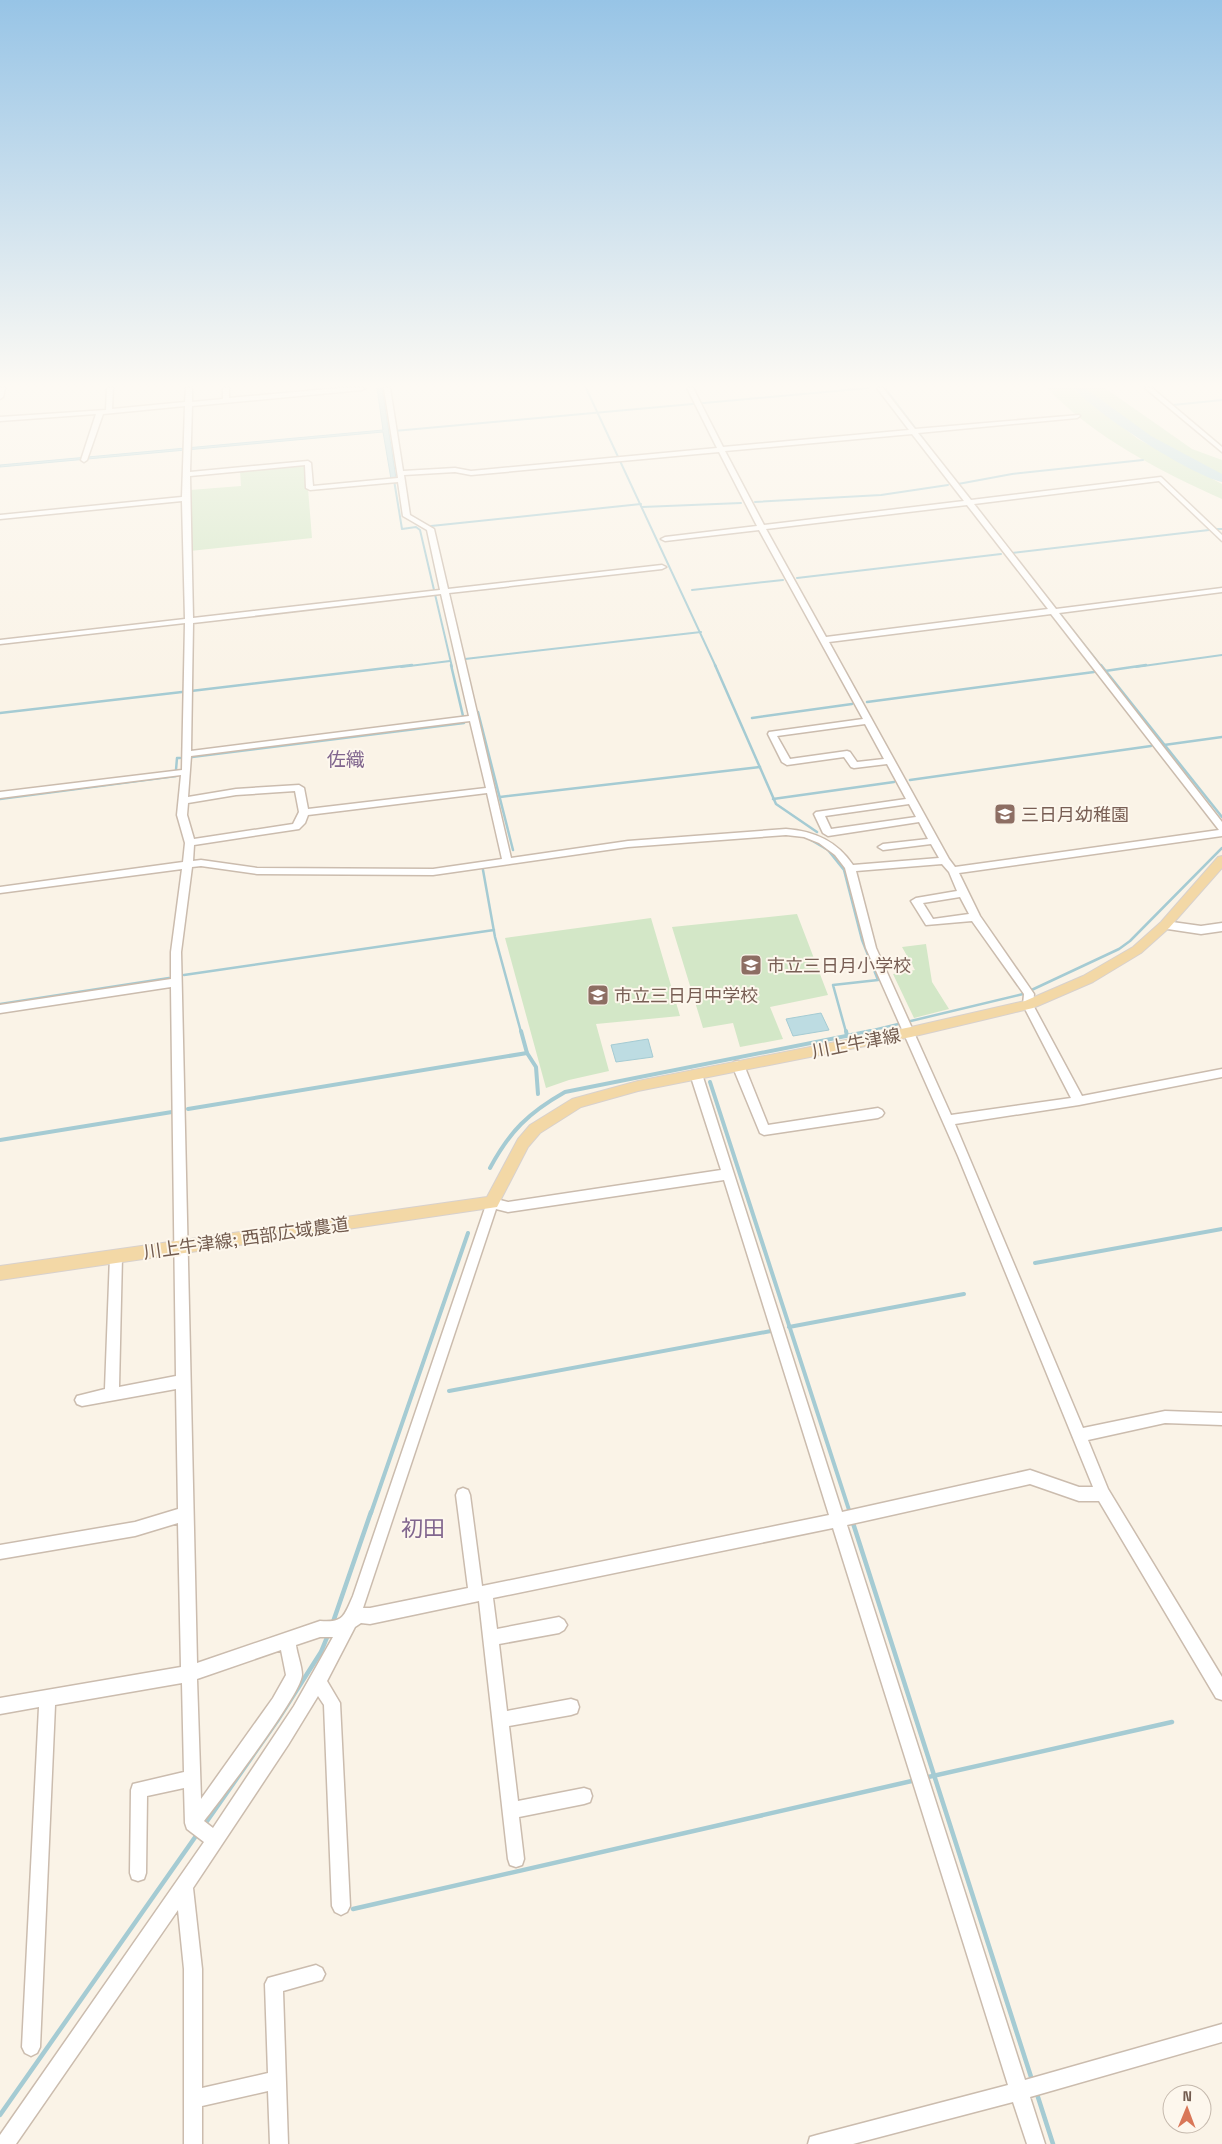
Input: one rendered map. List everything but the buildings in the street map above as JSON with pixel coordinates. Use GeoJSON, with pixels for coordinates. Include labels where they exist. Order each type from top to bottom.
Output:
{"type":"FeatureCollection","features":[{"type":"Feature","properties":{"kind":"main road","name":"川上牛津線"},"geometry":{"type":"LineString","coordinates":[[492,1204],[523,1143],[535,1129],[552,1116],[577,1103],[607,1093],[738,1066],[1027,996],[1068,989],[1137,950],[1165,925],[1222,860]]}},
{"type":"Feature","properties":{"kind":"main road","name":"川上牛津線; 西部広域農道"},"geometry":{"type":"LineString","coordinates":[[0,1273],[492,1204]]}},
{"type":"Feature","properties":{"kind":"street"},"geometry":{"type":"LineString","coordinates":[[186,488],[189,621],[186,772],[182,815],[190,843],[189,864],[184,873],[178,932],[176,982],[188,1674],[193,1823]]}},
{"type":"Feature","properties":{"kind":"street"},"geometry":{"type":"LineString","coordinates":[[402,488],[407,516],[430,529],[443,592],[507,860]]}},
{"type":"Feature","properties":{"kind":"street"},"geometry":{"type":"LineString","coordinates":[[741,488],[945,861],[953,871],[976,917],[1027,996],[1080,1101]]}},
{"type":"Feature","properties":{"kind":"street"},"geometry":{"type":"LineString","coordinates":[[959,488],[1057,610],[1222,828]]}},
{"type":"Feature","properties":{"kind":"street"},"geometry":{"type":"LineString","coordinates":[[665,539],[762,529],[1090,488]]}},
{"type":"Feature","properties":{"kind":"street"},"geometry":{"type":"LineString","coordinates":[[1171,488],[1222,539]]}},
{"type":"Feature","properties":{"kind":"street"},"geometry":{"type":"LineString","coordinates":[[0,517],[186,499]]}},
{"type":"Feature","properties":{"kind":"street"},"geometry":{"type":"LineString","coordinates":[[0,642],[662,567]]}},
{"type":"Feature","properties":{"kind":"street"},"geometry":{"type":"LineString","coordinates":[[824,640],[1222,590]]}},
{"type":"Feature","properties":{"kind":"street"},"geometry":{"type":"LineString","coordinates":[[186,754],[473,718]]}},
{"type":"Feature","properties":{"kind":"street"},"geometry":{"type":"LineString","coordinates":[[868,721],[772,734],[787,762],[848,754],[854,765],[890,760]]}},
{"type":"Feature","properties":{"kind":"street"},"geometry":{"type":"LineString","coordinates":[[0,795],[186,772]]}},
{"type":"Feature","properties":{"kind":"street"},"geometry":{"type":"LineString","coordinates":[[184,801],[236,792],[299,788],[304,812],[300,823],[296,827],[190,843]]}},
{"type":"Feature","properties":{"kind":"street"},"geometry":{"type":"LineString","coordinates":[[304,812],[490,790]]}},
{"type":"Feature","properties":{"kind":"street"},"geometry":{"type":"LineString","coordinates":[[912,801],[818,814],[828,833],[922,819]]}},
{"type":"Feature","properties":{"kind":"street"},"geometry":{"type":"LineString","coordinates":[[0,890],[189,864],[218,864],[257,871],[401,873],[446,870],[628,844],[793,832],[809,834],[822,840],[843,856],[850,868],[871,948],[908,1026],[948,1120],[1103,1494],[1222,1692]]}},
{"type":"Feature","properties":{"kind":"street"},"geometry":{"type":"LineString","coordinates":[[953,871],[1222,833]]}},
{"type":"Feature","properties":{"kind":"street"},"geometry":{"type":"LineString","coordinates":[[883,847],[934,841]]}},
{"type":"Feature","properties":{"kind":"street"},"geometry":{"type":"LineString","coordinates":[[850,868],[945,861]]}},
{"type":"Feature","properties":{"kind":"street"},"geometry":{"type":"LineString","coordinates":[[964,893],[916,901],[930,924],[976,917]]}},
{"type":"Feature","properties":{"kind":"street"},"geometry":{"type":"LineString","coordinates":[[1165,925],[1201,930],[1220,930]]}},
{"type":"Feature","properties":{"kind":"street"},"geometry":{"type":"LineString","coordinates":[[0,1008],[176,982]]}},
{"type":"Feature","properties":{"kind":"street"},"geometry":{"type":"LineString","coordinates":[[738,1066],[764,1130],[878,1113]]}},
{"type":"Feature","properties":{"kind":"street"},"geometry":{"type":"LineString","coordinates":[[948,1120],[1080,1101],[1222,1073]]}},
{"type":"Feature","properties":{"kind":"street"},"geometry":{"type":"LineString","coordinates":[[696,1074],[920,1778],[1028,2088],[1036,2144]]}},
{"type":"Feature","properties":{"kind":"street"},"geometry":{"type":"LineString","coordinates":[[5,2144],[216,1840],[319,1683],[381,1535],[492,1204],[508,1207],[729,1174]]}},
{"type":"Feature","properties":{"kind":"street"},"geometry":{"type":"LineString","coordinates":[[112,1394],[116,1256]]}},
{"type":"Feature","properties":{"kind":"street"},"geometry":{"type":"LineString","coordinates":[[82,1400],[184,1381]]}},
{"type":"Feature","properties":{"kind":"street"},"geometry":{"type":"LineString","coordinates":[[1078,1436],[1165,1417],[1222,1419]]}},
{"type":"Feature","properties":{"kind":"street"},"geometry":{"type":"LineString","coordinates":[[0,1706],[188,1674],[320,1629],[343,1626],[359,1615],[370,1616],[839,1520],[1030,1477],[1079,1494],[1103,1494]]}},
{"type":"Feature","properties":{"kind":"street"},"geometry":{"type":"LineString","coordinates":[[464,1495],[490,1638],[516,1859]]}},
{"type":"Feature","properties":{"kind":"street"},"geometry":{"type":"LineString","coordinates":[[0,1552],[135,1529],[185,1514]]}},
{"type":"Feature","properties":{"kind":"street"},"geometry":{"type":"LineString","coordinates":[[490,1638],[559,1625]]}},
{"type":"Feature","properties":{"kind":"street"},"geometry":{"type":"LineString","coordinates":[[193,1823],[279,1704],[294,1676],[287,1640]]}},
{"type":"Feature","properties":{"kind":"street"},"geometry":{"type":"LineString","coordinates":[[319,1683],[332,1703],[341,1906]]}},
{"type":"Feature","properties":{"kind":"street"},"geometry":{"type":"LineString","coordinates":[[31,2047],[47,1697]]}},
{"type":"Feature","properties":{"kind":"street"},"geometry":{"type":"LineString","coordinates":[[500,1720],[571,1706]]}},
{"type":"Feature","properties":{"kind":"street"},"geometry":{"type":"LineString","coordinates":[[138,1872],[138,1790],[191,1778]]}},
{"type":"Feature","properties":{"kind":"street"},"geometry":{"type":"LineString","coordinates":[[510,1811],[584,1796]]}},
{"type":"Feature","properties":{"kind":"street"},"geometry":{"type":"LineString","coordinates":[[193,1823],[216,1840]]}},
{"type":"Feature","properties":{"kind":"street"},"geometry":{"type":"LineString","coordinates":[[184,1886],[193,1969],[193,2144]]}},
{"type":"Feature","properties":{"kind":"street"},"geometry":{"type":"LineString","coordinates":[[279,2144],[274,1984],[316,1974]]}},
{"type":"Feature","properties":{"kind":"street"},"geometry":{"type":"LineString","coordinates":[[817,2144],[1028,2088],[1222,2033]]}},
{"type":"Feature","properties":{"kind":"street"},"geometry":{"type":"LineString","coordinates":[[194,2099],[277,2080]]}},
{"type":"Feature","properties":{"kind":"green space"},"geometry":{"type":"Polygon","coordinates":[[[215,488],[308,488],[312,538],[190,551],[190,490],[215,488]]]}},
{"type":"Feature","properties":{"kind":"green space"},"geometry":{"type":"Polygon","coordinates":[[[1199,488],[1222,488],[1222,499],[1199,488]]]}},
{"type":"Feature","properties":{"kind":"green space"},"geometry":{"type":"Polygon","coordinates":[[[797,914],[828,995],[770,1007],[783,1039],[740,1047],[733,1023],[703,1028],[672,927],[797,914]]]}},
{"type":"Feature","properties":{"kind":"green space"},"geometry":{"type":"Polygon","coordinates":[[[651,918],[680,1016],[596,1024],[609,1071],[569,1080],[546,1088],[505,938],[651,918]]]}},
{"type":"Feature","properties":{"kind":"green space"},"geometry":{"type":"Polygon","coordinates":[[[926,944],[932,982],[949,1009],[914,1018],[893,974],[915,970],[902,947],[926,944]]]}},
{"type":"Feature","properties":{"kind":"water"},"geometry":{"type":"Polygon","coordinates":[[[821,1013],[829,1030],[793,1036],[786,1019],[821,1013]]]}},
{"type":"Feature","properties":{"kind":"water"},"geometry":{"type":"Polygon","coordinates":[[[648,1039],[653,1057],[616,1062],[611,1045],[648,1039]]]}},
{"type":"Feature","properties":{"kind":"waterway"},"geometry":{"type":"LineString","coordinates":[[395,488],[402,529],[416,527],[420,530],[452,667]]}},
{"type":"Feature","properties":{"kind":"waterway"},"geometry":{"type":"LineString","coordinates":[[633,488],[640,504]]}},
{"type":"Feature","properties":{"kind":"waterway"},"geometry":{"type":"LineString","coordinates":[[755,502],[881,495],[928,488]]}},
{"type":"Feature","properties":{"kind":"waterway"},"geometry":{"type":"LineString","coordinates":[[642,507],[741,503]]}},
{"type":"Feature","properties":{"kind":"waterway"},"geometry":{"type":"LineString","coordinates":[[431,526],[640,504]]}},
{"type":"Feature","properties":{"kind":"waterway"},"geometry":{"type":"LineString","coordinates":[[640,504],[700,632]]}},
{"type":"Feature","properties":{"kind":"waterway"},"geometry":{"type":"LineString","coordinates":[[1217,529],[1222,529]]}},
{"type":"Feature","properties":{"kind":"waterway"},"geometry":{"type":"LineString","coordinates":[[1012,553],[1209,530]]}},
{"type":"Feature","properties":{"kind":"waterway"},"geometry":{"type":"LineString","coordinates":[[797,578],[1001,554]]}},
{"type":"Feature","properties":{"kind":"waterway"},"geometry":{"type":"LineString","coordinates":[[692,590],[783,580]]}},
{"type":"Feature","properties":{"kind":"waterway"},"geometry":{"type":"LineString","coordinates":[[1041,590],[1102,667]]}},
{"type":"Feature","properties":{"kind":"waterway"},"geometry":{"type":"LineString","coordinates":[[465,659],[700,632]]}},
{"type":"Feature","properties":{"kind":"waterway"},"geometry":{"type":"LineString","coordinates":[[700,632],[716,667]]}},
{"type":"Feature","properties":{"kind":"waterway"},"geometry":{"type":"LineString","coordinates":[[1136,667],[1222,655]]}},
{"type":"Feature","properties":{"kind":"waterway"},"geometry":{"type":"LineString","coordinates":[[401,667],[450,661]]}},
{"type":"Feature","properties":{"kind":"waterway"},"geometry":{"type":"LineString","coordinates":[[191,691],[412,665]]}},
{"type":"Feature","properties":{"kind":"waterway"},"geometry":{"type":"LineString","coordinates":[[451,665],[463,716]]}},
{"type":"Feature","properties":{"kind":"waterway"},"geometry":{"type":"LineString","coordinates":[[715,665],[760,767]]}},
{"type":"Feature","properties":{"kind":"waterway"},"geometry":{"type":"LineString","coordinates":[[1101,665],[1106,671]]}},
{"type":"Feature","properties":{"kind":"waterway"},"geometry":{"type":"LineString","coordinates":[[1106,671],[1146,665]]}},
{"type":"Feature","properties":{"kind":"waterway"},"geometry":{"type":"LineString","coordinates":[[1106,671],[1165,745]]}},
{"type":"Feature","properties":{"kind":"waterway"},"geometry":{"type":"LineString","coordinates":[[867,702],[1094,672]]}},
{"type":"Feature","properties":{"kind":"waterway"},"geometry":{"type":"LineString","coordinates":[[0,713],[182,692]]}},
{"type":"Feature","properties":{"kind":"waterway"},"geometry":{"type":"LineString","coordinates":[[752,718],[852,704]]}},
{"type":"Feature","properties":{"kind":"waterway"},"geometry":{"type":"LineString","coordinates":[[478,712],[513,850]]}},
{"type":"Feature","properties":{"kind":"waterway"},"geometry":{"type":"LineString","coordinates":[[192,757],[464,723]]}},
{"type":"Feature","properties":{"kind":"waterway"},"geometry":{"type":"LineString","coordinates":[[1165,745],[1222,737]]}},
{"type":"Feature","properties":{"kind":"waterway"},"geometry":{"type":"LineString","coordinates":[[1165,745],[1222,817]]}},
{"type":"Feature","properties":{"kind":"waterway"},"geometry":{"type":"LineString","coordinates":[[910,780],[1151,746]]}},
{"type":"Feature","properties":{"kind":"waterway"},"geometry":{"type":"LineString","coordinates":[[176,770],[177,758],[180,758]]}},
{"type":"Feature","properties":{"kind":"waterway"},"geometry":{"type":"LineString","coordinates":[[500,797],[760,767]]}},
{"type":"Feature","properties":{"kind":"waterway"},"geometry":{"type":"LineString","coordinates":[[760,767],[774,799]]}},
{"type":"Feature","properties":{"kind":"waterway"},"geometry":{"type":"LineString","coordinates":[[0,799],[176,776]]}},
{"type":"Feature","properties":{"kind":"waterway"},"geometry":{"type":"LineString","coordinates":[[774,799],[894,782]]}},
{"type":"Feature","properties":{"kind":"waterway"},"geometry":{"type":"LineString","coordinates":[[774,799],[776,804],[817,832]]}},
{"type":"Feature","properties":{"kind":"waterway"},"geometry":{"type":"LineString","coordinates":[[811,840],[828,850],[844,870],[862,940],[878,980],[833,985],[846,1032]]}},
{"type":"Feature","properties":{"kind":"waterway"},"geometry":{"type":"LineString","coordinates":[[865,1032],[1023,994],[1119,949],[1130,941],[1222,848]]}},
{"type":"Feature","properties":{"kind":"waterway"},"geometry":{"type":"LineString","coordinates":[[483,870],[494,930]]}},
{"type":"Feature","properties":{"kind":"waterway"},"geometry":{"type":"LineString","coordinates":[[184,975],[494,930]]}},
{"type":"Feature","properties":{"kind":"waterway"},"geometry":{"type":"LineString","coordinates":[[494,930],[521,1032]]}},
{"type":"Feature","properties":{"kind":"waterway"},"geometry":{"type":"LineString","coordinates":[[0,1004],[169,978]]}},
{"type":"Feature","properties":{"kind":"waterway"},"geometry":{"type":"LineString","coordinates":[[521,1031],[527,1053]]}},
{"type":"Feature","properties":{"kind":"waterway"},"geometry":{"type":"LineString","coordinates":[[846,1031],[847,1036]]}},
{"type":"Feature","properties":{"kind":"waterway"},"geometry":{"type":"LineString","coordinates":[[847,1036],[871,1031]]}},
{"type":"Feature","properties":{"kind":"waterway"},"geometry":{"type":"LineString","coordinates":[[490,1168],[505,1143],[521,1124],[540,1108],[565,1092],[847,1036]]}},
{"type":"Feature","properties":{"kind":"waterway"},"geometry":{"type":"LineString","coordinates":[[188,1109],[527,1053]]}},
{"type":"Feature","properties":{"kind":"waterway"},"geometry":{"type":"LineString","coordinates":[[527,1053],[536,1067],[538,1094]]}},
{"type":"Feature","properties":{"kind":"waterway"},"geometry":{"type":"LineString","coordinates":[[710,1082],[790,1327]]}},
{"type":"Feature","properties":{"kind":"waterway"},"geometry":{"type":"LineString","coordinates":[[0,1140],[172,1112]]}},
{"type":"Feature","properties":{"kind":"waterway"},"geometry":{"type":"LineString","coordinates":[[1035,1263],[1222,1229]]}},
{"type":"Feature","properties":{"kind":"waterway"},"geometry":{"type":"LineString","coordinates":[[371,1513],[468,1233]]}},
{"type":"Feature","properties":{"kind":"waterway"},"geometry":{"type":"LineString","coordinates":[[790,1327],[964,1294]]}},
{"type":"Feature","properties":{"kind":"waterway"},"geometry":{"type":"LineString","coordinates":[[790,1327],[850,1513]]}},
{"type":"Feature","properties":{"kind":"waterway"},"geometry":{"type":"LineString","coordinates":[[449,1391],[771,1331]]}},
{"type":"Feature","properties":{"kind":"waterway"},"geometry":{"type":"LineString","coordinates":[[332,1625],[371,1512]]}},
{"type":"Feature","properties":{"kind":"waterway"},"geometry":{"type":"LineString","coordinates":[[852,1520],[934,1776]]}},
{"type":"Feature","properties":{"kind":"waterway"},"geometry":{"type":"LineString","coordinates":[[205,1824],[277,1721],[321,1652],[328,1635]]}},
{"type":"Feature","properties":{"kind":"waterway"},"geometry":{"type":"LineString","coordinates":[[934,1776],[1172,1722]]}},
{"type":"Feature","properties":{"kind":"waterway"},"geometry":{"type":"LineString","coordinates":[[924,1778],[934,1776]]}},
{"type":"Feature","properties":{"kind":"waterway"},"geometry":{"type":"LineString","coordinates":[[934,1776],[1032,2080]]}},
{"type":"Feature","properties":{"kind":"waterway"},"geometry":{"type":"LineString","coordinates":[[353,1909],[916,1780]]}},
{"type":"Feature","properties":{"kind":"waterway"},"geometry":{"type":"LineString","coordinates":[[0,2115],[198,1833]]}},
{"type":"Feature","properties":{"kind":"waterway"},"geometry":{"type":"LineString","coordinates":[[1036,2091],[1053,2144]]}},
{"type":"Feature","properties":{"kind":"place","name":"三日月幼稚園"},"geometry":{"type":"Point","coordinates":[1005,814]}},
{"type":"Feature","properties":{"kind":"place","name":"市立三日月小学校"},"geometry":{"type":"Point","coordinates":[751,965]}},
{"type":"Feature","properties":{"kind":"place","name":"市立三日月中学校"},"geometry":{"type":"Point","coordinates":[598,995]}},
{"type":"Feature","properties":{"kind":"district","name":"佐織"},"geometry":{"type":"Point","coordinates":[346,759]}},
{"type":"Feature","properties":{"kind":"district","name":"初田"},"geometry":{"type":"Point","coordinates":[423,1528]}}]}
